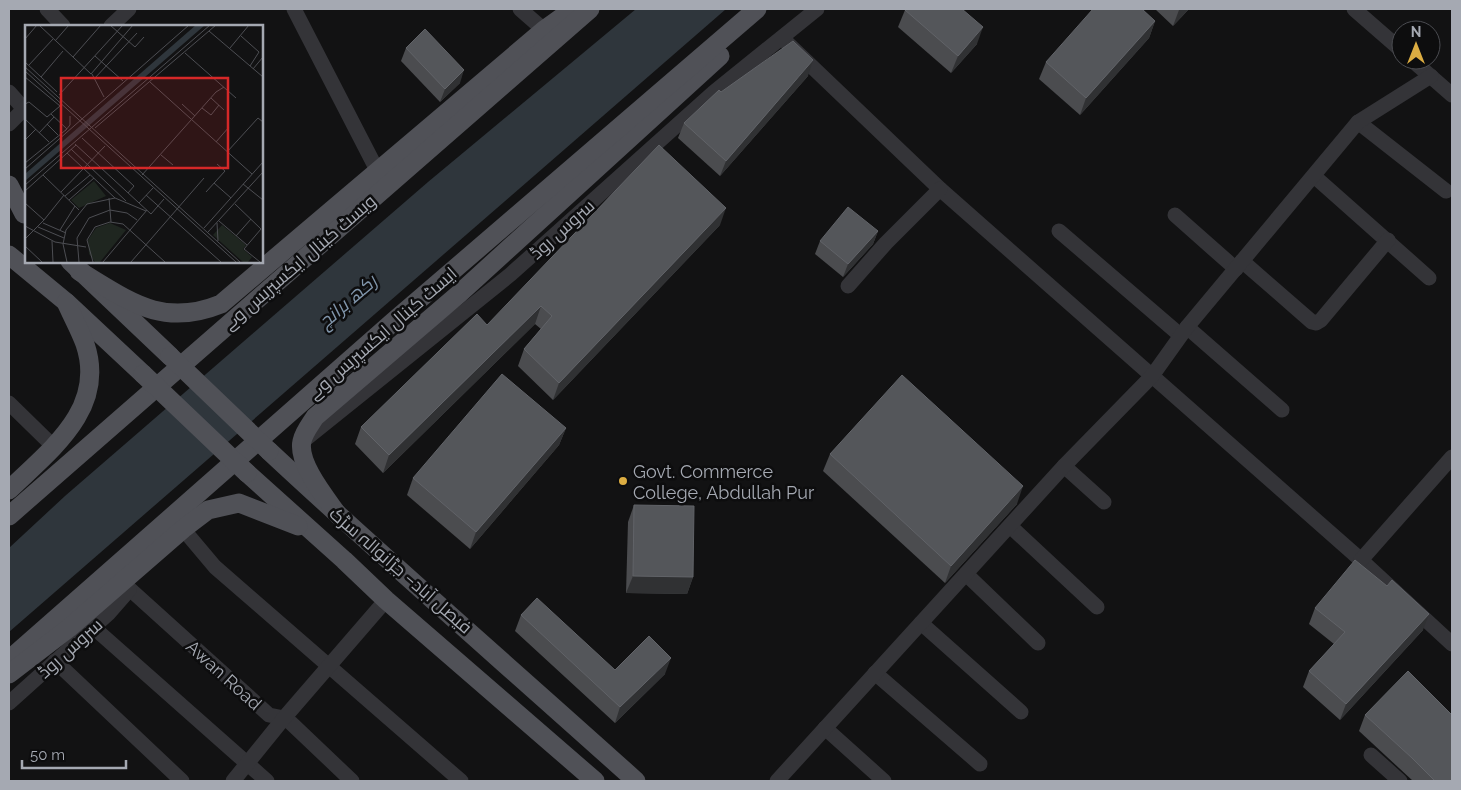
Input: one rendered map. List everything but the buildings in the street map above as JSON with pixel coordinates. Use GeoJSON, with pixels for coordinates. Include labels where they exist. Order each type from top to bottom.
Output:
{"type":"FeatureCollection","features":[{"type":"Feature","properties":{"kind":"main road"},"geometry":{"type":"LineString","coordinates":[[75,266],[132,303],[156,312],[180,314],[201,312],[221,304],[544,30],[574,9]]}},
{"type":"Feature","properties":{"kind":"main road","name":"ویسٹ کینال ایکسپریس وے"},"geometry":{"type":"LineString","coordinates":[[9,516],[590,9]]}},
{"type":"Feature","properties":{"kind":"main road","name":"ایسٹ کینال ایکسپریس وے"},"geometry":{"type":"LineString","coordinates":[[9,660],[394,321],[757,9]]}},
{"type":"Feature","properties":{"kind":"main road"},"geometry":{"type":"LineString","coordinates":[[338,515],[307,468],[301,443],[306,431],[323,410],[460,292],[678,97],[769,9]]}},
{"type":"Feature","properties":{"kind":"main road"},"geometry":{"type":"LineString","coordinates":[[9,185],[25,215]]}},
{"type":"Feature","properties":{"kind":"main road"},"geometry":{"type":"LineString","coordinates":[[9,199],[25,215]]}},
{"type":"Feature","properties":{"kind":"main road","name":"فیصل آباد– جڑانوالہ سڑک"},"geometry":{"type":"LineString","coordinates":[[9,255],[66,302],[247,473],[316,534],[386,600],[595,781]]}},
{"type":"Feature","properties":{"kind":"main road","name":"فیصل آباد– جڑانوالہ سڑک"},"geometry":{"type":"LineString","coordinates":[[75,266],[338,515],[636,781]]}},
{"type":"Feature","properties":{"kind":"main road"},"geometry":{"type":"LineString","coordinates":[[9,490],[54,447],[70,429],[83,409],[89,387],[89,365],[85,344],[66,302]]}},
{"type":"Feature","properties":{"kind":"main road"},"geometry":{"type":"LineString","coordinates":[[9,674],[57,652],[184,529],[208,510],[240,502],[316,534]]}},
{"type":"Feature","properties":{"kind":"street"},"geometry":{"type":"LineString","coordinates":[[47,9],[62,25]]}},
{"type":"Feature","properties":{"kind":"street"},"geometry":{"type":"LineString","coordinates":[[295,9],[377,170]]}},
{"type":"Feature","properties":{"kind":"street"},"geometry":{"type":"LineString","coordinates":[[520,9],[544,30]]}},
{"type":"Feature","properties":{"kind":"street","name":"سروس روڈ"},"geometry":{"type":"LineString","coordinates":[[301,443],[511,274],[714,92],[817,9]]}},
{"type":"Feature","properties":{"kind":"street"},"geometry":{"type":"LineString","coordinates":[[1354,9],[1391,41]]}},
{"type":"Feature","properties":{"kind":"street"},"geometry":{"type":"LineString","coordinates":[[782,38],[940,189],[1361,560],[1452,644]]}},
{"type":"Feature","properties":{"kind":"street"},"geometry":{"type":"LineString","coordinates":[[1424,70],[1452,95]]}},
{"type":"Feature","properties":{"kind":"street"},"geometry":{"type":"LineString","coordinates":[[777,781],[1064,466],[1152,376],[1184,331],[1358,122],[1431,76]]}},
{"type":"Feature","properties":{"kind":"street"},"geometry":{"type":"LineString","coordinates":[[9,92],[25,108],[9,124]]}},
{"type":"Feature","properties":{"kind":"street"},"geometry":{"type":"LineString","coordinates":[[1358,122],[1446,190]]}},
{"type":"Feature","properties":{"kind":"street"},"geometry":{"type":"LineString","coordinates":[[1314,176],[1429,278]]}},
{"type":"Feature","properties":{"kind":"street"},"geometry":{"type":"LineString","coordinates":[[848,286],[886,243],[940,189]]}},
{"type":"Feature","properties":{"kind":"street"},"geometry":{"type":"LineString","coordinates":[[1175,216],[1312,322],[1316,323],[1321,320],[1388,240]]}},
{"type":"Feature","properties":{"kind":"street"},"geometry":{"type":"LineString","coordinates":[[1059,231],[1282,410]]}},
{"type":"Feature","properties":{"kind":"street"},"geometry":{"type":"LineString","coordinates":[[9,403],[54,447],[9,480]]}},
{"type":"Feature","properties":{"kind":"street"},"geometry":{"type":"LineString","coordinates":[[1361,560],[1452,457]]}},
{"type":"Feature","properties":{"kind":"street"},"geometry":{"type":"LineString","coordinates":[[1064,466],[1104,502]]}},
{"type":"Feature","properties":{"kind":"street"},"geometry":{"type":"LineString","coordinates":[[1010,526],[1097,607]]}},
{"type":"Feature","properties":{"kind":"street"},"geometry":{"type":"LineString","coordinates":[[184,529],[215,567],[461,781]]}},
{"type":"Feature","properties":{"kind":"street"},"geometry":{"type":"LineString","coordinates":[[966,574],[1038,643]]}},
{"type":"Feature","properties":{"kind":"street","name":"سروس روڈ"},"geometry":{"type":"LineString","coordinates":[[9,703],[57,652],[93,627],[125,586]]}},
{"type":"Feature","properties":{"kind":"street","name":"Awan Road"},"geometry":{"type":"LineString","coordinates":[[125,586],[269,715],[284,718],[352,781]]}},
{"type":"Feature","properties":{"kind":"street"},"geometry":{"type":"LineString","coordinates":[[233,781],[248,765],[284,718],[386,600]]}},
{"type":"Feature","properties":{"kind":"street"},"geometry":{"type":"LineString","coordinates":[[921,623],[1021,712]]}},
{"type":"Feature","properties":{"kind":"street"},"geometry":{"type":"LineString","coordinates":[[93,627],[267,781]]}},
{"type":"Feature","properties":{"kind":"street"},"geometry":{"type":"LineString","coordinates":[[57,652],[182,781]]}},
{"type":"Feature","properties":{"kind":"street"},"geometry":{"type":"LineString","coordinates":[[875,673],[980,764]]}},
{"type":"Feature","properties":{"kind":"street"},"geometry":{"type":"LineString","coordinates":[[825,728],[884,781]]}},
{"type":"Feature","properties":{"kind":"street"},"geometry":{"type":"LineString","coordinates":[[1371,755],[1400,781]]}},
{"type":"Feature","properties":{"kind":"water","name":"رکھ برانچ"},"geometry":{"type":"Polygon","coordinates":[[[636,9],[726,9],[9,632],[9,548],[65,496],[428,182],[636,9]]]}},
{"type":"Feature","properties":{"kind":"place","name":"Govt. Commerce College, Abdullah Pur"},"geometry":{"type":"Point","coordinates":[623,481]}}]}
